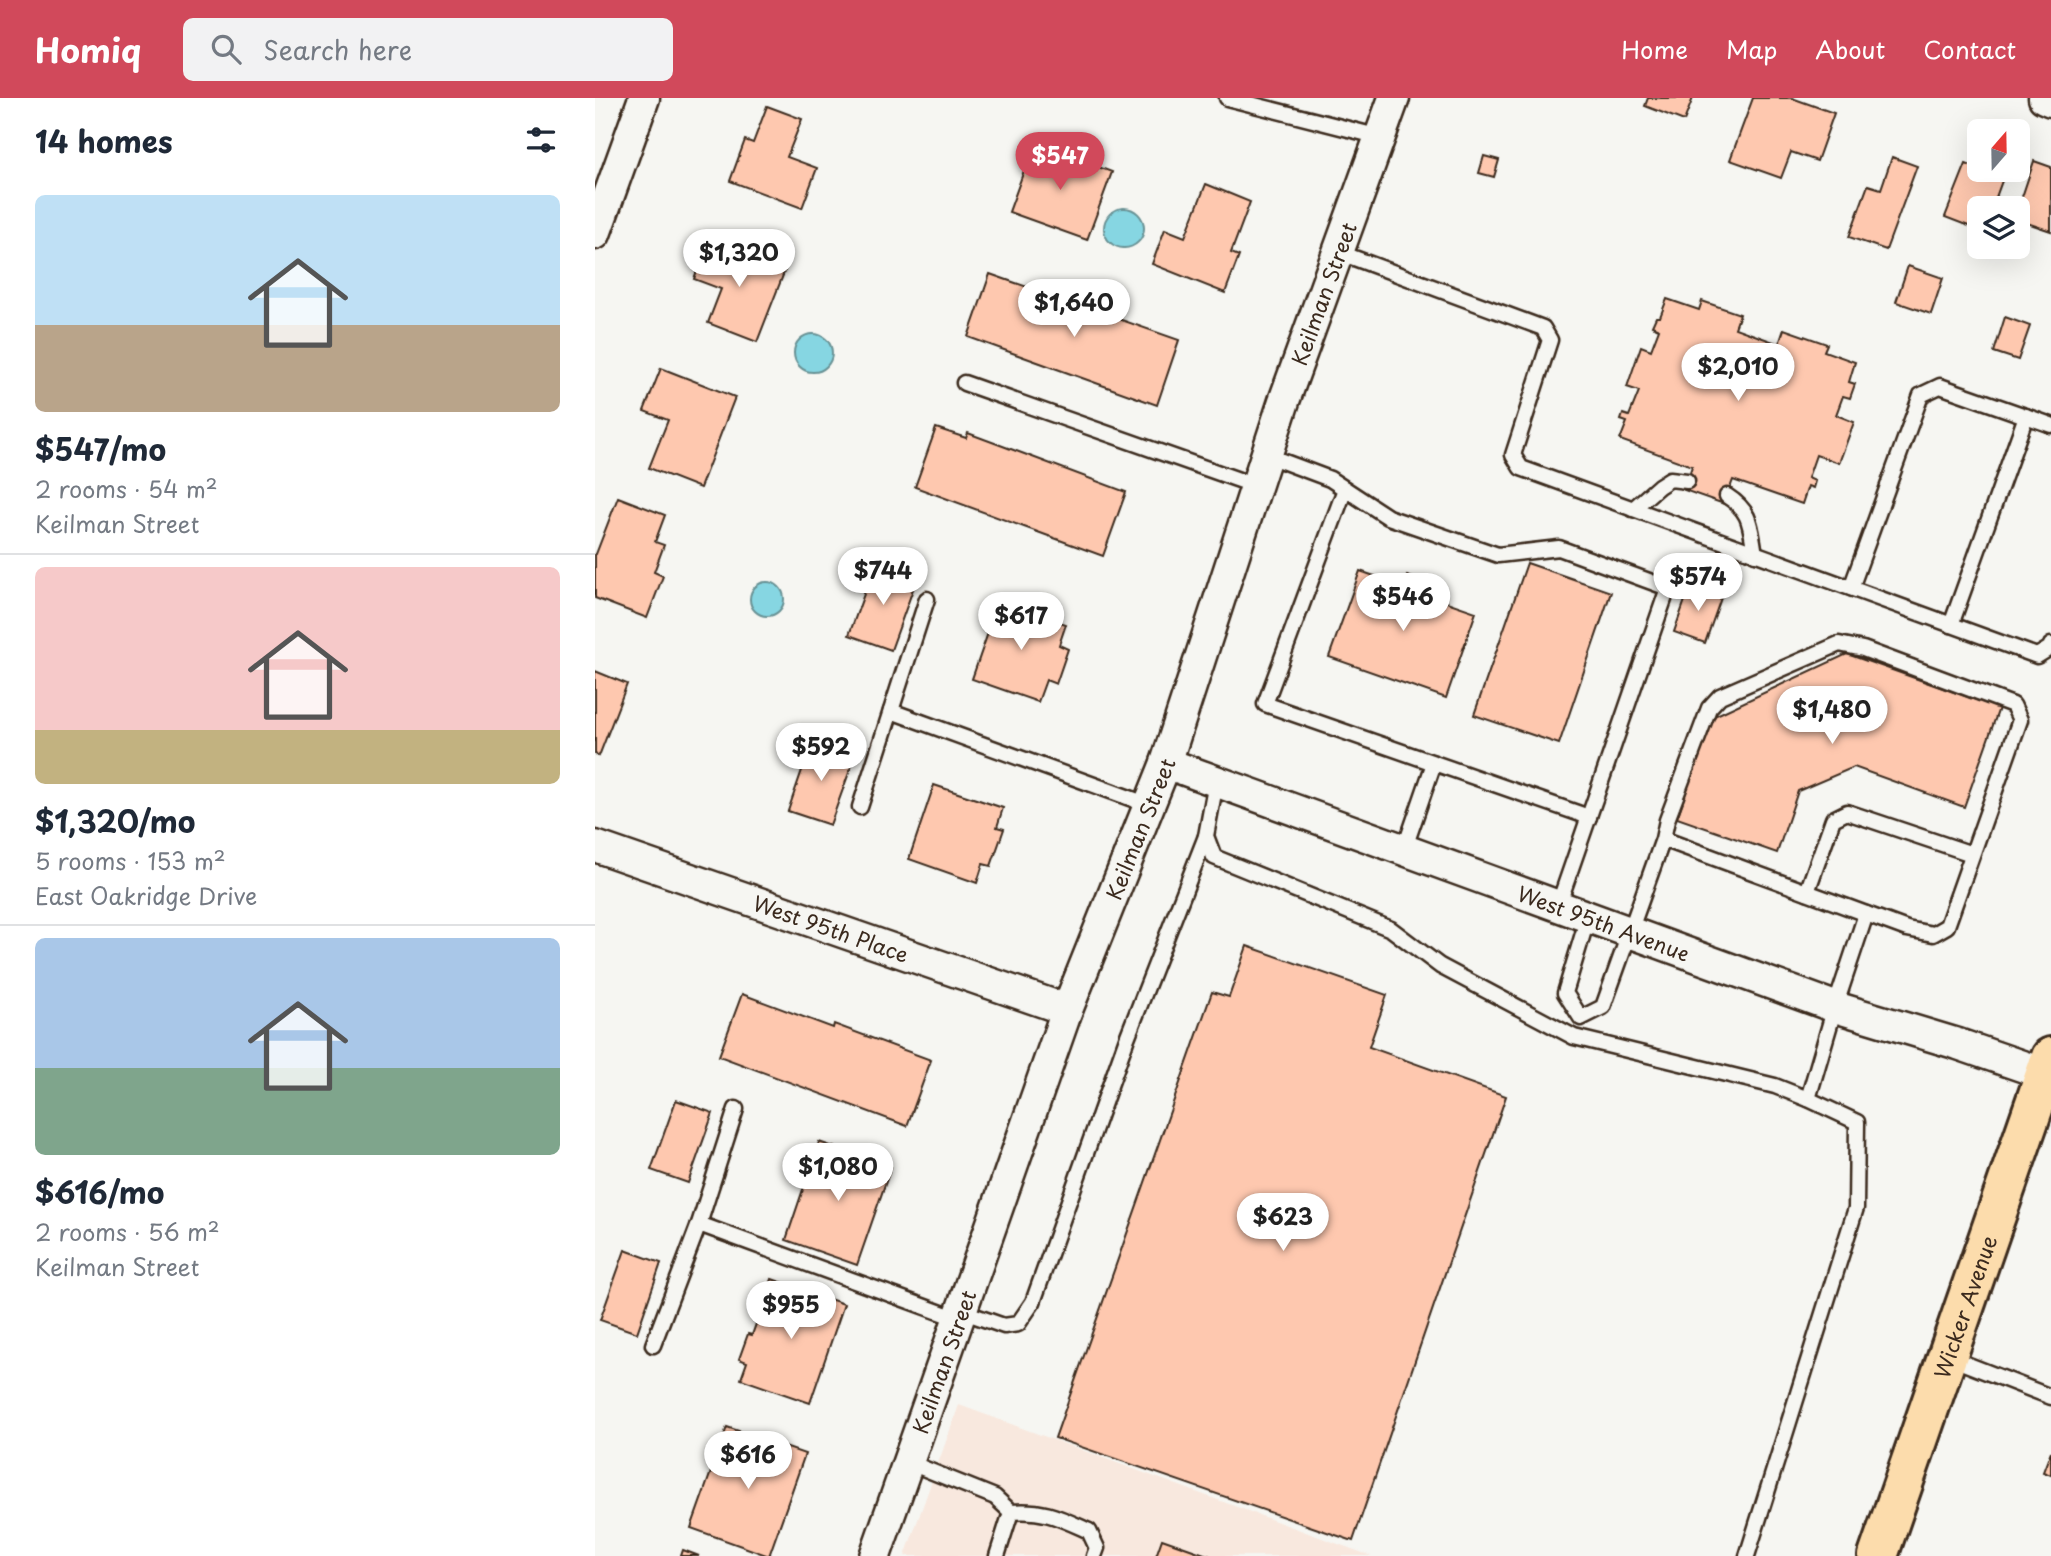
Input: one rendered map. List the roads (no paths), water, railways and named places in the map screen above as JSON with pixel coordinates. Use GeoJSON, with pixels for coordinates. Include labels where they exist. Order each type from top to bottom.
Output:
{"type":"FeatureCollection","features":[{"type":"Feature","properties":{"kind":"highway","name":"Wicker Avenue"},"geometry":{"type":"LineString","coordinates":[[1878,1556],[2049,1069]]}},
{"type":"Feature","properties":{"kind":"street"},"geometry":{"type":"LineString","coordinates":[[595,234],[645,98]]}},
{"type":"Feature","properties":{"kind":"street","name":"Keilman Street"},"geometry":{"type":"LineString","coordinates":[[875,1556],[1067,1010],[1166,764],[1284,401],[1394,98]]}},
{"type":"Feature","properties":{"kind":"street"},"geometry":{"type":"LineString","coordinates":[[2044,98],[2051,101]]}},
{"type":"Feature","properties":{"kind":"street","name":"West 95th Avenue"},"geometry":{"type":"LineString","coordinates":[[1166,764],[1835,1007],[2049,1069]]}},
{"type":"Feature","properties":{"kind":"street","name":"West 95th Place"},"geometry":{"type":"LineString","coordinates":[[595,846],[1067,1010]]}},
{"type":"Feature","properties":{"kind":"lane"},"geometry":{"type":"LineString","coordinates":[[1227,98],[1380,137]]}},
{"type":"Feature","properties":{"kind":"lane"},"geometry":{"type":"LineString","coordinates":[[1338,252],[1543,328],[1550,340],[1513,455],[1521,468],[2037,656],[2051,645]]}},
{"type":"Feature","properties":{"kind":"lane"},"geometry":{"type":"LineString","coordinates":[[964,383],[1256,486]]}},
{"type":"Feature","properties":{"kind":"lane"},"geometry":{"type":"LineString","coordinates":[[1851,588],[1921,394],[1940,386],[2051,425]]}},
{"type":"Feature","properties":{"kind":"lane"},"geometry":{"type":"LineString","coordinates":[[1951,625],[2026,416]]}},
{"type":"Feature","properties":{"kind":"lane"},"geometry":{"type":"LineString","coordinates":[[1266,455],[1330,479],[1388,517],[1498,555],[1559,548],[1668,588],[1558,906]]}},
{"type":"Feature","properties":{"kind":"lane"},"geometry":{"type":"LineString","coordinates":[[1633,509],[1670,480],[1687,481]]}},
{"type":"Feature","properties":{"kind":"lane"},"geometry":{"type":"LineString","coordinates":[[1345,489],[1265,704],[1589,817]]}},
{"type":"Feature","properties":{"kind":"lane"},"geometry":{"type":"LineString","coordinates":[[1727,496],[1738,503],[1747,514],[1755,554]]}},
{"type":"Feature","properties":{"kind":"lane"},"geometry":{"type":"LineString","coordinates":[[860,807],[927,599]]}},
{"type":"Feature","properties":{"kind":"lane"},"geometry":{"type":"LineString","coordinates":[[1574,1037],[1581,1018],[1604,1007],[1663,839],[1667,820],[1709,708],[1720,696],[1839,644],[1863,649],[2013,705],[2020,720],[1947,926],[1933,934],[1907,929],[1663,839]]}},
{"type":"Feature","properties":{"kind":"lane"},"geometry":{"type":"LineString","coordinates":[[891,711],[1149,805]]}},
{"type":"Feature","properties":{"kind":"lane"},"geometry":{"type":"LineString","coordinates":[[1404,850],[1434,763]]}},
{"type":"Feature","properties":{"kind":"lane"},"geometry":{"type":"LineString","coordinates":[[699,1224],[960,1315],[1004,1326],[1018,1324],[1033,1302],[1127,1038],[1206,836],[1216,782]]}},
{"type":"Feature","properties":{"kind":"lane"},"geometry":{"type":"LineString","coordinates":[[1807,892],[1833,819],[1847,812],[1972,854]]}},
{"type":"Feature","properties":{"kind":"lane"},"geometry":{"type":"LineString","coordinates":[[1206,836],[1214,857],[1391,929],[1440,966],[1574,1037],[1775,1086],[1857,1122],[1856,1208],[1748,1556]]}},
{"type":"Feature","properties":{"kind":"lane"},"geometry":{"type":"LineString","coordinates":[[1808,1099],[1866,914]]}},
{"type":"Feature","properties":{"kind":"lane"},"geometry":{"type":"LineString","coordinates":[[1581,1018],[1565,993],[1588,917]]}},
{"type":"Feature","properties":{"kind":"lane"},"geometry":{"type":"LineString","coordinates":[[653,1345],[699,1224],[736,1109]]}},
{"type":"Feature","properties":{"kind":"lane"},"geometry":{"type":"LineString","coordinates":[[1947,1357],[2051,1397]]}},
{"type":"Feature","properties":{"kind":"lane"},"geometry":{"type":"LineString","coordinates":[[908,1462],[995,1497],[1011,1512],[1032,1510],[1052,1515],[1089,1531],[1097,1548],[1094,1556]]}},
{"type":"Feature","properties":{"kind":"lane"},"geometry":{"type":"LineString","coordinates":[[997,1556],[1011,1512]]}},
{"type":"Feature","properties":{"kind":"water"},"geometry":{"type":"Polygon","coordinates":[[[1124,208],[1132,209],[1138,214],[1143,220],[1143,236],[1138,242],[1132,247],[1124,248],[1116,247],[1110,242],[1105,236],[1104,228],[1105,220],[1110,214],[1116,209],[1124,208]]]}},
{"type":"Feature","properties":{"kind":"water"},"geometry":{"type":"Polygon","coordinates":[[[813,334],[827,339],[832,353],[827,367],[813,372],[799,367],[794,353],[799,339],[813,334]]]}},
{"type":"Feature","properties":{"kind":"water"},"geometry":{"type":"Polygon","coordinates":[[[767,582],[779,587],[784,599],[779,611],[767,616],[755,611],[750,599],[755,587],[767,582]]]}}]}
